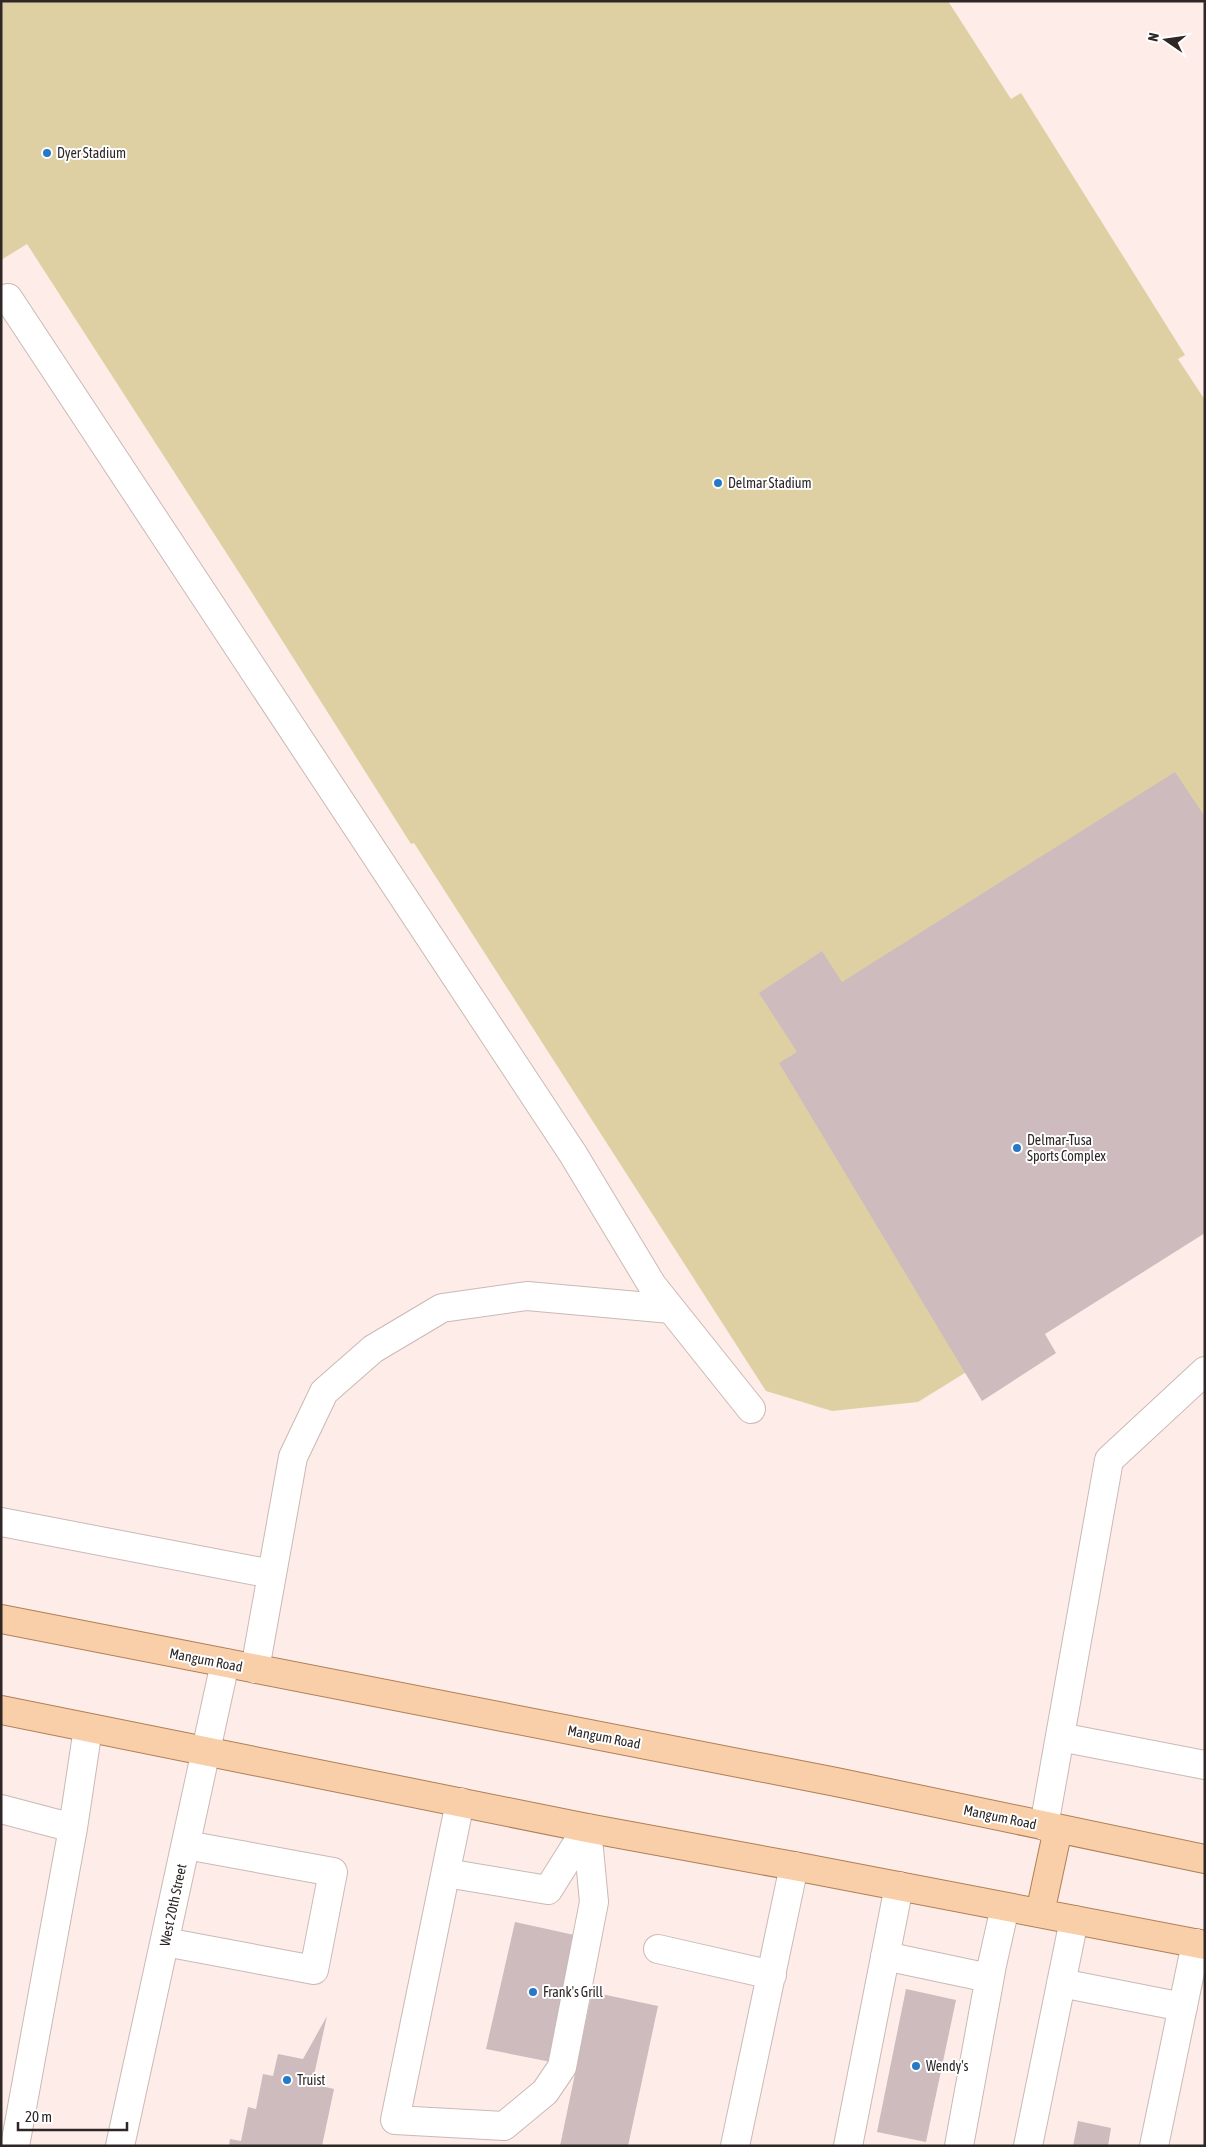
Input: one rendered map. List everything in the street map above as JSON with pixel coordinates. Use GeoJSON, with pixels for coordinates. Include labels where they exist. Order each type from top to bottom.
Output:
{"type":"FeatureCollection","features":[{"type":"Feature","properties":{"kind":"main road","name":"Mangum Road"},"geometry":{"type":"LineString","coordinates":[[1,1619],[836,1782],[1205,1859]]}},
{"type":"Feature","properties":{"kind":"main road"},"geometry":{"type":"LineString","coordinates":[[1,1710],[587,1828],[1200,1944]]}},
{"type":"Feature","properties":{"kind":"main road"},"geometry":{"type":"LineString","coordinates":[[1040,1913],[1051,1827]]}},
{"type":"Feature","properties":{"kind":"street"},"geometry":{"type":"LineString","coordinates":[[8,298],[573,1154],[652,1285],[751,1409]]}},
{"type":"Feature","properties":{"kind":"street"},"geometry":{"type":"LineString","coordinates":[[255,1669],[293,1457],[324,1392],[373,1349],[442,1308],[527,1296],[671,1309]]}},
{"type":"Feature","properties":{"kind":"street"},"geometry":{"type":"LineString","coordinates":[[1051,1827],[1060,1737],[1109,1460],[1205,1372]]}},
{"type":"Feature","properties":{"kind":"street"},"geometry":{"type":"LineString","coordinates":[[1,1522],[272,1574]]}},
{"type":"Feature","properties":{"kind":"street","name":"West 20th Street"},"geometry":{"type":"LineString","coordinates":[[120,2146],[225,1663]]}},
{"type":"Feature","properties":{"kind":"street"},"geometry":{"type":"LineString","coordinates":[[15,2146],[73,1828],[88,1728]]}},
{"type":"Feature","properties":{"kind":"street"},"geometry":{"type":"LineString","coordinates":[[1060,1737],[1205,1765]]}},
{"type":"Feature","properties":{"kind":"street"},"geometry":{"type":"LineString","coordinates":[[460,1802],[395,2120],[504,2126],[545,2092],[562,2067],[594,1902],[587,1828]]}},
{"type":"Feature","properties":{"kind":"street"},"geometry":{"type":"LineString","coordinates":[[1,1809],[73,1828]]}},
{"type":"Feature","properties":{"kind":"street"},"geometry":{"type":"LineString","coordinates":[[446,1873],[548,1890],[587,1828]]}},
{"type":"Feature","properties":{"kind":"street"},"geometry":{"type":"LineString","coordinates":[[165,1942],[314,1970],[333,1872],[186,1845]]}},
{"type":"Feature","properties":{"kind":"street"},"geometry":{"type":"LineString","coordinates":[[735,2146],[794,1866]]}},
{"type":"Feature","properties":{"kind":"street"},"geometry":{"type":"LineString","coordinates":[[848,2146],[899,1886]]}},
{"type":"Feature","properties":{"kind":"street"},"geometry":{"type":"LineString","coordinates":[[959,2146],[989,1978],[1005,1907]]}},
{"type":"Feature","properties":{"kind":"street"},"geometry":{"type":"LineString","coordinates":[[1028,2146],[1074,1920]]}},
{"type":"Feature","properties":{"kind":"street"},"geometry":{"type":"LineString","coordinates":[[1154,2146],[1183,2006],[1200,1944]]}},
{"type":"Feature","properties":{"kind":"street"},"geometry":{"type":"LineString","coordinates":[[658,1949],[772,1975]]}},
{"type":"Feature","properties":{"kind":"street"},"geometry":{"type":"LineString","coordinates":[[885,1956],[989,1978]]}},
{"type":"Feature","properties":{"kind":"street"},"geometry":{"type":"LineString","coordinates":[[1061,1983],[1183,2006]]}},
{"type":"Feature","properties":{"kind":"shaded area","name":"Delmar Stadium"},"geometry":{"type":"Polygon","coordinates":[[[1,1],[948,1],[1011,99],[1021,93],[1185,355],[1178,359],[1205,400],[1205,1224],[918,1402],[832,1411],[766,1391],[414,843],[411,844],[249,588],[27,244],[1,260],[1,1]]]}},
{"type":"Feature","properties":{"kind":"building","name":"Delmar-Tusa Sports Complex"},"geometry":{"type":"Polygon","coordinates":[[[1175,772],[1205,817],[1205,1233],[1045,1334],[1056,1353],[982,1401],[779,1063],[797,1052],[759,993],[822,951],[842,982],[1175,772]]]}},
{"type":"Feature","properties":{"kind":"building","name":"Frank's Grill"},"geometry":{"type":"Polygon","coordinates":[[[515,1922],[579,1936],[551,2062],[486,2049],[515,1922]]]}},
{"type":"Feature","properties":{"kind":"building","name":"Wendy's"},"geometry":{"type":"Polygon","coordinates":[[[906,1989],[956,2000],[926,2142],[877,2132],[906,1989]]]}},
{"type":"Feature","properties":{"kind":"building"},"geometry":{"type":"Polygon","coordinates":[[[592,1992],[658,2006],[628,2146],[560,2146],[592,1992]]]}},
{"type":"Feature","properties":{"kind":"building","name":"Truist"},"geometry":{"type":"Polygon","coordinates":[[[327,2016],[312,2084],[334,2089],[322,2146],[229,2146],[230,2139],[241,2141],[248,2107],[256,2109],[263,2074],[273,2076],[278,2054],[303,2059],[327,2016]]]}},
{"type":"Feature","properties":{"kind":"building"},"geometry":{"type":"Polygon","coordinates":[[[1078,2121],[1111,2128],[1108,2146],[1073,2146],[1078,2121]]]}},
{"type":"Feature","properties":{"kind":"place","name":"Dyer Stadium"},"geometry":{"type":"Point","coordinates":[47,153]}},
{"type":"Feature","properties":{"kind":"place","name":"Delmar Stadium"},"geometry":{"type":"Point","coordinates":[718,483]}},
{"type":"Feature","properties":{"kind":"place","name":"Delmar-Tusa Sports Complex"},"geometry":{"type":"Point","coordinates":[1017,1148]}},
{"type":"Feature","properties":{"kind":"place","name":"Frank's Grill"},"geometry":{"type":"Point","coordinates":[533,1992]}},
{"type":"Feature","properties":{"kind":"place","name":"Wendy's"},"geometry":{"type":"Point","coordinates":[916,2066]}},
{"type":"Feature","properties":{"kind":"place","name":"Truist"},"geometry":{"type":"Point","coordinates":[287,2080]}}]}
